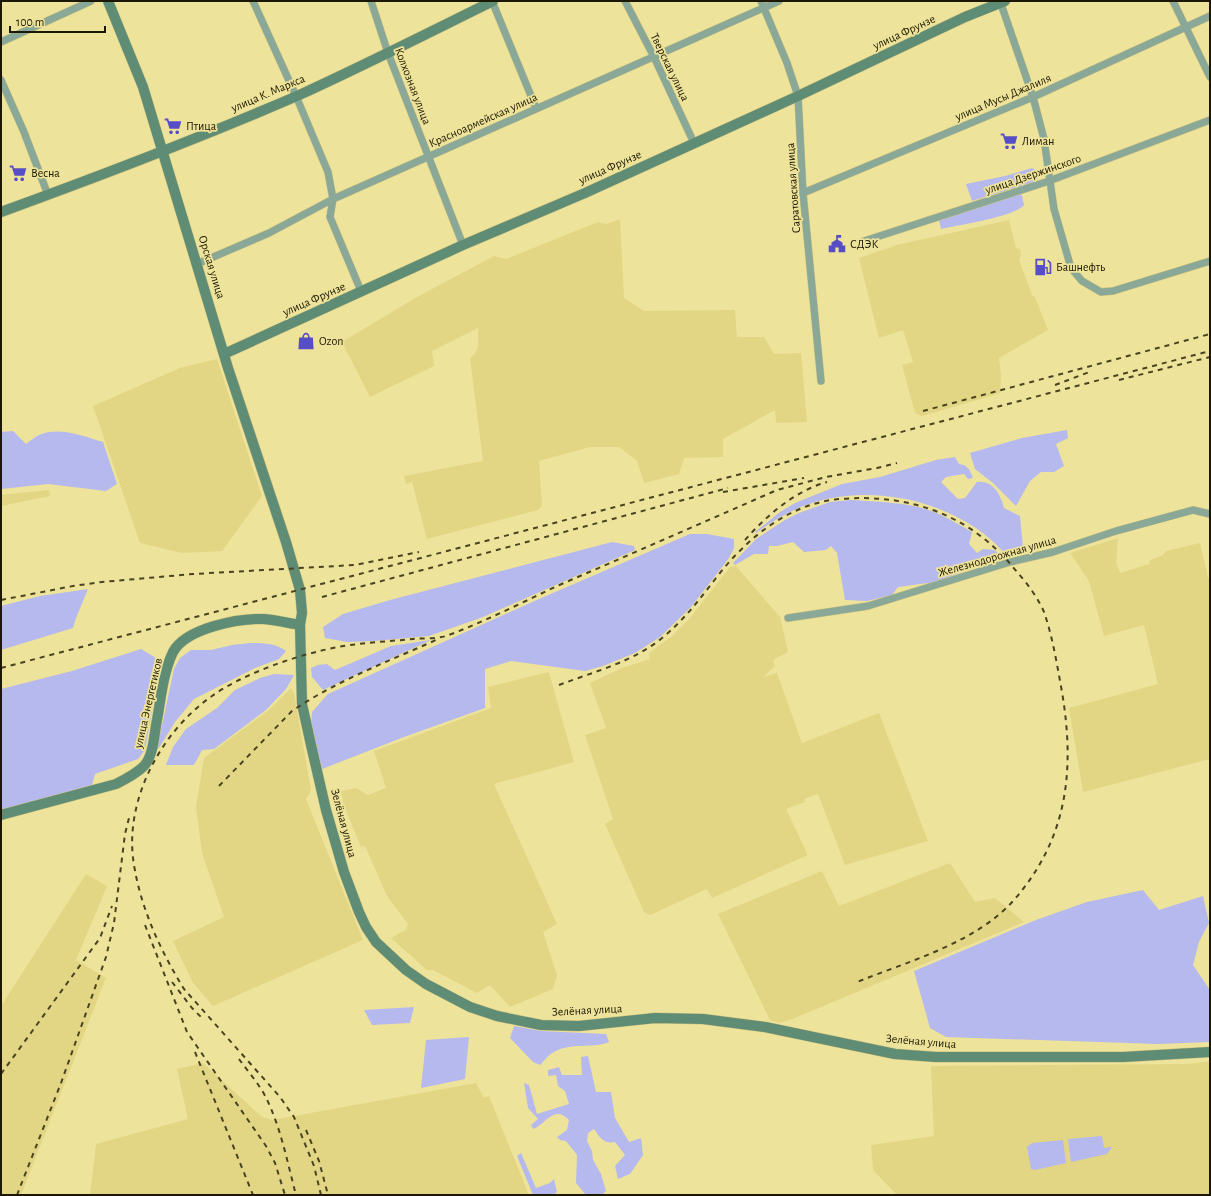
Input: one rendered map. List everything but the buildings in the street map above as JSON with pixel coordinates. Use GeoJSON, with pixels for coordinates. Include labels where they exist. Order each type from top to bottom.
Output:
{"type":"FeatureCollection","features":[{"type":"Feature","properties":{"kind":"street"},"geometry":{"type":"LineString","coordinates":[[1,42],[91,1]]}},
{"type":"Feature","properties":{"kind":"street","name":"Орская улица"},"geometry":{"type":"LineString","coordinates":[[108,1],[143,87],[163,151],[171,183],[198,264],[224,354],[286,542]]}},
{"type":"Feature","properties":{"kind":"street"},"geometry":{"type":"LineString","coordinates":[[252,1],[296,96],[328,172],[333,200],[330,217],[361,292]]}},
{"type":"Feature","properties":{"kind":"street","name":"Колхозная улица"},"geometry":{"type":"LineString","coordinates":[[371,1],[388,53],[463,245]]}},
{"type":"Feature","properties":{"kind":"street"},"geometry":{"type":"LineString","coordinates":[[493,1],[536,108]]}},
{"type":"Feature","properties":{"kind":"street","name":"улица К. Маркса"},"geometry":{"type":"LineString","coordinates":[[1,212],[163,151],[296,96],[388,53],[493,1]]}},
{"type":"Feature","properties":{"kind":"street","name":"Тверская улица"},"geometry":{"type":"LineString","coordinates":[[625,1],[654,57],[694,143]]}},
{"type":"Feature","properties":{"kind":"street","name":"Красноармейская улица"},"geometry":{"type":"LineString","coordinates":[[198,264],[269,233],[333,200],[536,108],[654,57],[762,4],[779,1]]}},
{"type":"Feature","properties":{"kind":"street"},"geometry":{"type":"LineString","coordinates":[[1173,1],[1210,77]]}},
{"type":"Feature","properties":{"kind":"street"},"geometry":{"type":"LineString","coordinates":[[1002,2],[1033,97],[1044,139],[1054,209],[1071,268],[1082,281],[1101,292],[1112,291],[1210,261]]}},
{"type":"Feature","properties":{"kind":"street","name":"улица Фрунзе"},"geometry":{"type":"LineString","coordinates":[[224,354],[463,245],[585,193],[798,96],[965,17],[1002,2]]}},
{"type":"Feature","properties":{"kind":"street","name":"Саратовская улица"},"geometry":{"type":"LineString","coordinates":[[762,4],[787,63],[798,96],[803,193],[821,381]]}},
{"type":"Feature","properties":{"kind":"street","name":"улица Мусы Джалиля"},"geometry":{"type":"LineString","coordinates":[[803,193],[1033,97],[1210,16]]}},
{"type":"Feature","properties":{"kind":"street"},"geometry":{"type":"LineString","coordinates":[[1,80],[24,132],[48,195]]}},
{"type":"Feature","properties":{"kind":"street","name":"улица Дзержинского"},"geometry":{"type":"LineString","coordinates":[[861,242],[1049,181],[1210,120]]}},
{"type":"Feature","properties":{"kind":"street","name":"Железнодорожная улица"},"geometry":{"type":"LineString","coordinates":[[788,618],[868,606],[1010,562],[1053,552],[1116,531],[1193,510],[1210,514]]}},
{"type":"Feature","properties":{"kind":"street","name":"Зелёная улица"},"geometry":{"type":"LineString","coordinates":[[286,542],[300,590],[302,613],[300,626],[302,704],[326,810],[344,872],[359,912],[376,942],[406,970],[426,984],[470,1007],[497,1016],[541,1024],[579,1026],[655,1018],[703,1019],[765,1027],[895,1054],[936,1057],[1123,1057],[1210,1052]]}},
{"type":"Feature","properties":{"kind":"street","name":"улица Энергетиков"},"geometry":{"type":"LineString","coordinates":[[1,815],[116,784],[130,778],[144,766],[152,748],[167,668],[174,651],[185,639],[198,632],[245,620],[266,619],[300,626]]}},
{"type":"Feature","properties":{"kind":"shaded area"},"geometry":{"type":"Polygon","coordinates":[[[1032,168],[1039,172],[1037,181],[972,201],[966,184],[1005,176],[1032,168]]]}},
{"type":"Feature","properties":{"kind":"shaded area"},"geometry":{"type":"Polygon","coordinates":[[[1013,195],[1022,195],[1024,205],[998,217],[941,229],[939,220],[1013,195]]]}},
{"type":"Feature","properties":{"kind":"shaded area"},"geometry":{"type":"Polygon","coordinates":[[[620,219],[624,298],[644,311],[735,310],[737,337],[764,337],[774,354],[801,353],[807,422],[776,423],[775,410],[723,439],[723,457],[684,458],[679,474],[644,483],[637,461],[619,447],[590,447],[539,461],[542,506],[538,510],[427,539],[412,482],[406,484],[404,476],[483,461],[470,358],[474,355],[478,347],[478,328],[432,351],[434,366],[370,397],[342,342],[417,297],[494,256],[506,259],[598,222],[607,224],[620,219]]]}},
{"type":"Feature","properties":{"kind":"shaded area"},"geometry":{"type":"Polygon","coordinates":[[[1009,220],[1016,248],[1020,249],[1021,255],[1019,260],[1032,295],[1035,297],[1048,330],[999,358],[1001,377],[1000,393],[922,416],[915,413],[902,365],[913,362],[903,330],[879,338],[859,258],[897,245],[1009,220]]]}},
{"type":"Feature","properties":{"kind":"shaded area"},"geometry":{"type":"Polygon","coordinates":[[[217,359],[262,496],[222,551],[182,553],[140,543],[93,406],[180,368],[217,359]]]}},
{"type":"Feature","properties":{"kind":"shaded area"},"geometry":{"type":"Polygon","coordinates":[[[1067,430],[1068,438],[1056,444],[1064,466],[1054,472],[1041,472],[1030,481],[1016,506],[993,483],[975,469],[970,453],[1022,438],[1067,430]]]}},
{"type":"Feature","properties":{"kind":"shaded area"},"geometry":{"type":"Polygon","coordinates":[[[13,431],[26,444],[39,435],[54,431],[71,433],[103,442],[117,484],[106,491],[48,484],[1,489],[1,432],[13,431]]]}},
{"type":"Feature","properties":{"kind":"shaded area"},"geometry":{"type":"Polygon","coordinates":[[[955,457],[959,464],[964,465],[969,469],[973,478],[968,479],[964,474],[946,477],[941,482],[958,499],[965,498],[977,482],[988,483],[992,486],[1001,498],[1004,508],[1020,516],[1023,547],[1017,554],[1008,557],[990,539],[969,523],[945,511],[920,502],[893,497],[867,495],[840,497],[815,502],[792,511],[756,533],[755,532],[780,512],[795,503],[842,484],[880,477],[936,460],[955,457]]]}},
{"type":"Feature","properties":{"kind":"shaded area"},"geometry":{"type":"Polygon","coordinates":[[[49,490],[50,496],[1,506],[1,495],[49,490]]]}},
{"type":"Feature","properties":{"kind":"shaded area"},"geometry":{"type":"Polygon","coordinates":[[[851,500],[896,503],[929,510],[972,532],[969,544],[977,553],[983,549],[995,550],[1001,557],[935,582],[898,587],[892,595],[867,601],[845,600],[837,553],[831,546],[826,550],[804,552],[793,542],[777,546],[769,546],[768,554],[754,554],[735,565],[733,563],[756,539],[785,520],[799,513],[830,502],[851,500]]]}},
{"type":"Feature","properties":{"kind":"shaded area"},"geometry":{"type":"Polygon","coordinates":[[[690,534],[707,534],[734,539],[734,548],[729,558],[691,607],[660,637],[635,653],[603,666],[585,671],[511,661],[485,669],[485,708],[404,737],[322,769],[311,725],[312,712],[328,694],[539,599],[690,534]]]}},
{"type":"Feature","properties":{"kind":"shaded area"},"geometry":{"type":"Polygon","coordinates":[[[1118,538],[1116,563],[1120,573],[1149,564],[1150,560],[1163,555],[1166,551],[1200,543],[1208,578],[1210,577],[1210,759],[1083,792],[1069,708],[1158,684],[1144,625],[1104,636],[1089,581],[1070,553],[1118,538]]]}},
{"type":"Feature","properties":{"kind":"shaded area"},"geometry":{"type":"Polygon","coordinates":[[[612,542],[634,546],[635,550],[483,617],[429,636],[347,642],[325,638],[323,627],[343,614],[390,600],[612,542]]]}},
{"type":"Feature","properties":{"kind":"shaded area"},"geometry":{"type":"Polygon","coordinates":[[[736,566],[780,617],[788,652],[773,660],[775,666],[763,677],[777,673],[802,743],[879,713],[928,841],[845,865],[818,794],[804,799],[805,802],[786,809],[808,855],[712,898],[707,889],[650,915],[644,912],[605,824],[613,819],[585,735],[606,728],[590,683],[622,668],[650,659],[649,653],[672,636],[689,619],[730,567],[736,566]]]}},
{"type":"Feature","properties":{"kind":"shaded area"},"geometry":{"type":"Polygon","coordinates":[[[88,589],[73,628],[1,650],[1,606],[40,596],[88,589]]]}},
{"type":"Feature","properties":{"kind":"shaded area"},"geometry":{"type":"Polygon","coordinates":[[[431,640],[323,690],[312,677],[311,668],[318,665],[327,664],[335,670],[391,646],[431,640]]]}},
{"type":"Feature","properties":{"kind":"shaded area"},"geometry":{"type":"Polygon","coordinates":[[[264,643],[273,645],[286,651],[279,659],[255,668],[194,699],[175,722],[159,748],[155,747],[161,730],[174,669],[180,658],[191,650],[211,650],[232,645],[264,643]]]}},
{"type":"Feature","properties":{"kind":"shaded area"},"geometry":{"type":"Polygon","coordinates":[[[141,649],[161,661],[145,750],[138,759],[95,774],[92,785],[1,811],[1,689],[72,671],[141,649]]]}},
{"type":"Feature","properties":{"kind":"shaded area"},"geometry":{"type":"Polygon","coordinates":[[[549,672],[574,762],[494,784],[557,924],[543,932],[557,975],[553,989],[510,1007],[490,985],[477,993],[433,970],[427,970],[391,938],[406,930],[408,924],[387,896],[365,846],[361,847],[344,806],[341,791],[356,788],[368,795],[386,788],[374,751],[491,708],[488,687],[549,672]]]}},
{"type":"Feature","properties":{"kind":"shaded area"},"geometry":{"type":"Polygon","coordinates":[[[274,674],[294,675],[286,689],[266,710],[214,749],[202,750],[194,765],[166,765],[173,747],[186,729],[217,708],[235,690],[260,678],[274,674]]]}},
{"type":"Feature","properties":{"kind":"shaded area"},"geometry":{"type":"Polygon","coordinates":[[[291,688],[294,693],[311,790],[306,799],[363,940],[213,1006],[193,983],[173,941],[224,917],[202,853],[196,807],[204,758],[270,709],[291,688]]]}},
{"type":"Feature","properties":{"kind":"shaded area"},"geometry":{"type":"Polygon","coordinates":[[[950,863],[975,902],[995,898],[1024,922],[790,1020],[780,1023],[770,1020],[718,914],[822,871],[839,906],[950,863]]]}},
{"type":"Feature","properties":{"kind":"shaded area"},"geometry":{"type":"Polygon","coordinates":[[[86,874],[107,886],[76,960],[106,978],[21,1195],[1,1195],[1,1006],[86,874]]]}},
{"type":"Feature","properties":{"kind":"shaded area"},"geometry":{"type":"Polygon","coordinates":[[[1143,890],[1159,910],[1203,896],[1209,923],[1199,942],[1193,965],[1210,990],[1210,1042],[1158,1044],[946,1037],[930,1028],[914,971],[1036,920],[1087,902],[1143,890]]]}},
{"type":"Feature","properties":{"kind":"shaded area"},"geometry":{"type":"Polygon","coordinates":[[[414,1007],[410,1023],[372,1025],[364,1010],[414,1007]]]}},
{"type":"Feature","properties":{"kind":"shaded area"},"geometry":{"type":"Polygon","coordinates":[[[514,1026],[541,1031],[606,1034],[609,1042],[561,1049],[550,1054],[540,1065],[533,1062],[510,1038],[514,1026]]]}},
{"type":"Feature","properties":{"kind":"shaded area"},"geometry":{"type":"Polygon","coordinates":[[[469,1037],[465,1079],[421,1088],[426,1040],[469,1037]]]}},
{"type":"Feature","properties":{"kind":"shaded area"},"geometry":{"type":"Polygon","coordinates":[[[588,1056],[596,1092],[611,1092],[615,1118],[629,1142],[641,1138],[643,1155],[630,1174],[618,1179],[615,1166],[625,1155],[615,1142],[603,1140],[594,1129],[588,1133],[587,1141],[592,1151],[593,1160],[601,1174],[606,1191],[602,1195],[586,1195],[576,1183],[577,1155],[566,1141],[560,1140],[557,1137],[567,1130],[569,1120],[558,1114],[554,1115],[533,1129],[531,1125],[538,1119],[528,1108],[524,1083],[529,1085],[537,1114],[569,1104],[565,1091],[558,1086],[556,1075],[548,1076],[548,1070],[559,1067],[562,1075],[582,1075],[581,1057],[588,1056]]]}},
{"type":"Feature","properties":{"kind":"shaded area"},"geometry":{"type":"Polygon","coordinates":[[[1210,1061],[1210,1195],[897,1195],[873,1170],[871,1145],[934,1136],[931,1066],[1188,1064],[1210,1061]]]}},
{"type":"Feature","properties":{"kind":"shaded area"},"geometry":{"type":"Polygon","coordinates":[[[203,1063],[262,1117],[272,1120],[476,1083],[484,1098],[489,1096],[529,1195],[90,1195],[96,1144],[188,1119],[177,1069],[203,1063]]]}},
{"type":"Feature","properties":{"kind":"shaded area"},"geometry":{"type":"Polygon","coordinates":[[[1102,1136],[1104,1148],[1112,1147],[1107,1154],[1071,1162],[1068,1139],[1102,1136]]]}},
{"type":"Feature","properties":{"kind":"shaded area"},"geometry":{"type":"Polygon","coordinates":[[[1063,1140],[1066,1163],[1035,1170],[1031,1169],[1027,1147],[1032,1143],[1063,1140]]]}},
{"type":"Feature","properties":{"kind":"shaded area"},"geometry":{"type":"Polygon","coordinates":[[[521,1153],[536,1188],[550,1183],[554,1179],[557,1192],[553,1195],[533,1195],[517,1156],[521,1153]]]}},
{"type":"Feature","properties":{"kind":"railway"},"geometry":{"type":"LineString","coordinates":[[923,411],[1210,334]]}},
{"type":"Feature","properties":{"kind":"railway"},"geometry":{"type":"LineString","coordinates":[[1,668],[1210,351]]}},
{"type":"Feature","properties":{"kind":"railway"},"geometry":{"type":"LineString","coordinates":[[1119,380],[1210,357]]}},
{"type":"Feature","properties":{"kind":"railway"},"geometry":{"type":"LineString","coordinates":[[1055,385],[1092,371]]}},
{"type":"Feature","properties":{"kind":"railway"},"geometry":{"type":"LineString","coordinates":[[321,1195],[314,1166],[294,1117],[280,1097],[184,989],[159,943],[145,910],[136,876],[133,858],[132,835],[135,812],[142,789],[151,767],[163,747],[194,711],[212,696],[236,682],[278,663],[307,654],[354,644],[438,638],[446,636],[488,619],[557,586],[777,490],[826,477],[897,463]]}},
{"type":"Feature","properties":{"kind":"railway"},"geometry":{"type":"LineString","coordinates":[[723,492],[804,478]]}},
{"type":"Feature","properties":{"kind":"railway"},"geometry":{"type":"LineString","coordinates":[[745,540],[782,505],[804,491],[827,482]]}},
{"type":"Feature","properties":{"kind":"railway"},"geometry":{"type":"LineString","coordinates":[[322,597],[728,488]]}},
{"type":"Feature","properties":{"kind":"railway"},"geometry":{"type":"LineString","coordinates":[[559,685],[612,666],[651,646],[670,631],[684,617],[728,564],[755,537],[786,515],[821,502],[840,499],[866,498],[891,500],[916,505],[939,512],[960,523],[981,536],[1000,553],[1025,581],[1039,601],[1050,632],[1062,692],[1068,749],[1067,776],[1063,802],[1056,828],[1046,852],[1032,876],[1014,900],[998,915],[981,928],[941,949],[857,982]]}},
{"type":"Feature","properties":{"kind":"railway"},"geometry":{"type":"LineString","coordinates":[[1,600],[102,582],[193,574],[355,565],[419,552]]}},
{"type":"Feature","properties":{"kind":"railway"},"geometry":{"type":"LineString","coordinates":[[219,786],[292,711],[344,681],[436,640]]}},
{"type":"Feature","properties":{"kind":"railway"},"geometry":{"type":"LineString","coordinates":[[17,1195],[61,1083],[106,957],[114,923],[125,834],[130,814]]}},
{"type":"Feature","properties":{"kind":"railway"},"geometry":{"type":"LineString","coordinates":[[1,1074],[100,938],[112,906]]}},
{"type":"Feature","properties":{"kind":"railway"},"geometry":{"type":"LineString","coordinates":[[145,925],[187,1032],[266,1146],[275,1163],[285,1195]]}},
{"type":"Feature","properties":{"kind":"railway"},"geometry":{"type":"LineString","coordinates":[[172,982],[192,1008],[204,1020]]}},
{"type":"Feature","properties":{"kind":"railway"},"geometry":{"type":"LineString","coordinates":[[195,1052],[253,1195]]}},
{"type":"Feature","properties":{"kind":"railway"},"geometry":{"type":"LineString","coordinates":[[239,1059],[259,1086],[274,1115],[296,1195]]}},
{"type":"Feature","properties":{"kind":"railway"},"geometry":{"type":"LineString","coordinates":[[306,1130],[319,1161],[328,1195]]}},
{"type":"Feature","properties":{"kind":"place","name":"Птица"},"geometry":{"type":"Point","coordinates":[173,126]}},
{"type":"Feature","properties":{"kind":"place","name":"Лиман"},"geometry":{"type":"Point","coordinates":[1009,141]}},
{"type":"Feature","properties":{"kind":"place","name":"Весна"},"geometry":{"type":"Point","coordinates":[18,173]}},
{"type":"Feature","properties":{"kind":"place","name":"СДЭК"},"geometry":{"type":"Point","coordinates":[837,244]}},
{"type":"Feature","properties":{"kind":"place","name":"Башнефть"},"geometry":{"type":"Point","coordinates":[1043,267]}},
{"type":"Feature","properties":{"kind":"place","name":"Ozon"},"geometry":{"type":"Point","coordinates":[306,341]}}]}
